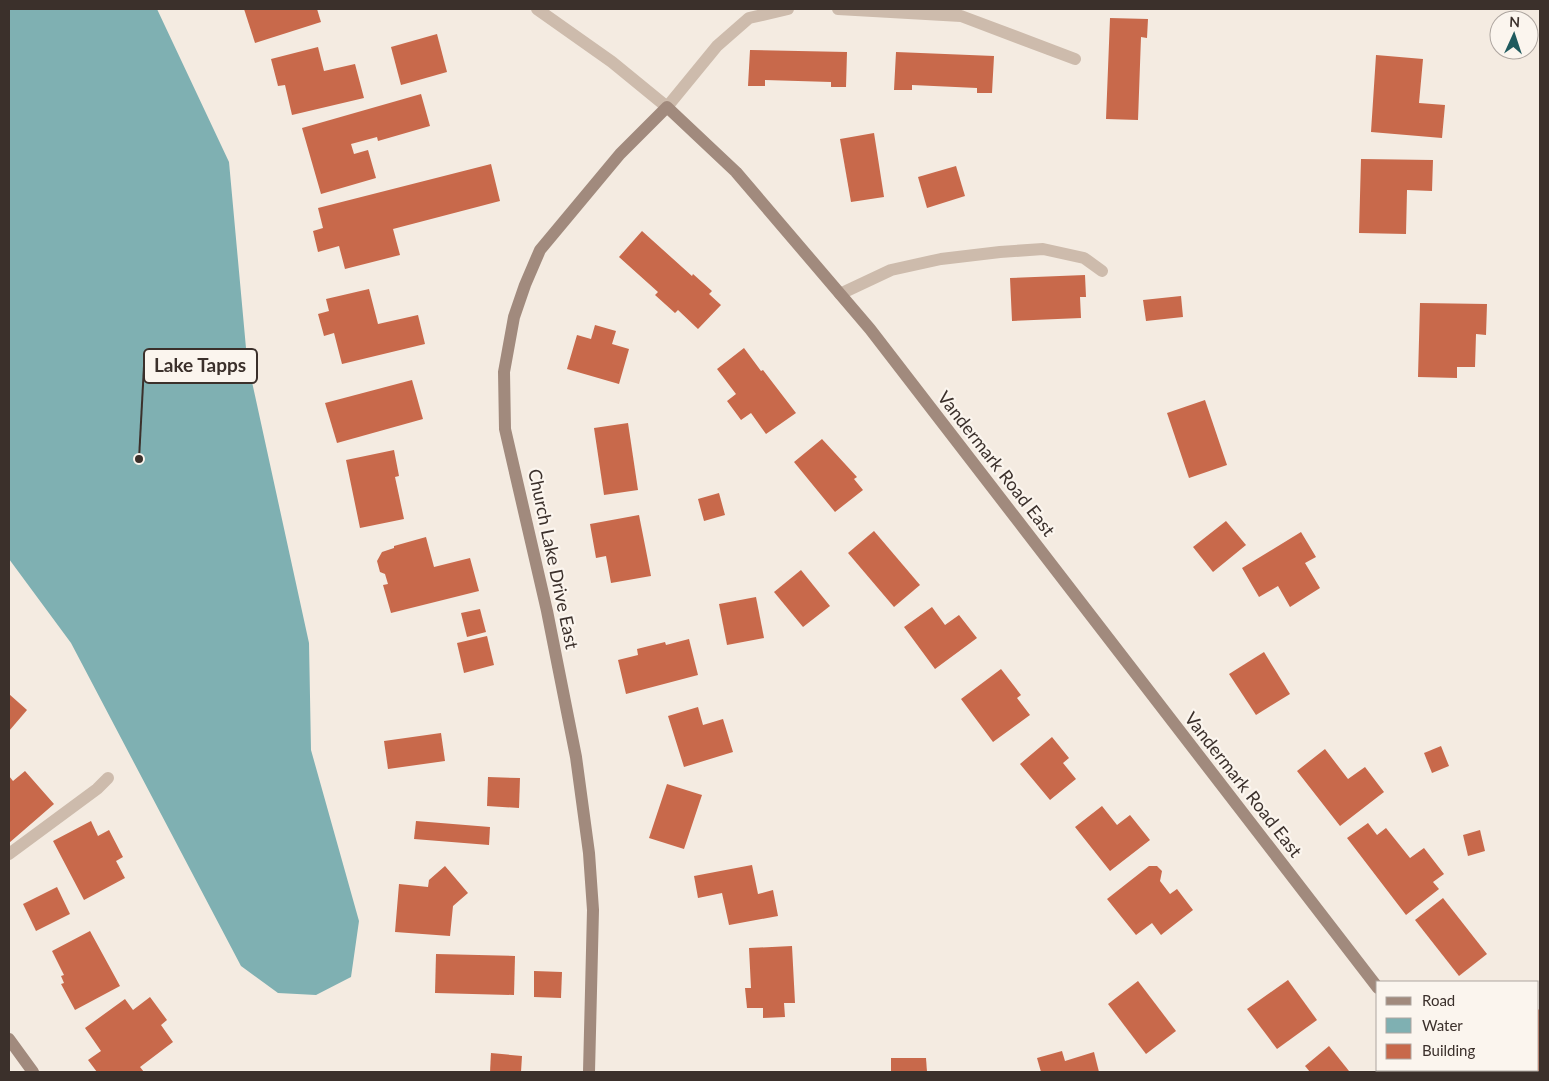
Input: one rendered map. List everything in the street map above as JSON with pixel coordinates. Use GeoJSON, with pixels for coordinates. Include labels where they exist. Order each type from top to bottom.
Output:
{"type":"FeatureCollection","features":[{"type":"Feature","properties":{"kind":"street","name":"Vandermark Road East"},"geometry":{"type":"LineString","coordinates":[[537,9],[612,62],[667,107],[736,172],[876,337],[1376,985]]}},
{"type":"Feature","properties":{"kind":"street"},"geometry":{"type":"LineString","coordinates":[[667,107],[717,46],[749,18],[788,9]]}},
{"type":"Feature","properties":{"kind":"street"},"geometry":{"type":"LineString","coordinates":[[838,9],[961,16],[1075,59]]}},
{"type":"Feature","properties":{"kind":"street","name":"Church Lake Drive East"},"geometry":{"type":"LineString","coordinates":[[589,1072],[593,910],[589,853],[576,757],[547,611],[505,429],[504,372],[514,317],[524,285],[540,250],[620,154],[667,107]]}},
{"type":"Feature","properties":{"kind":"street"},"geometry":{"type":"LineString","coordinates":[[840,294],[891,270],[941,259],[1000,252],[1043,249],[1084,258],[1102,271]]}},
{"type":"Feature","properties":{"kind":"street"},"geometry":{"type":"LineString","coordinates":[[9,854],[97,789],[108,778]]}},
{"type":"Feature","properties":{"kind":"street"},"geometry":{"type":"LineString","coordinates":[[9,1039],[33,1072]]}},
{"type":"Feature","properties":{"kind":"water"},"geometry":{"type":"Polygon","coordinates":[[[9,9],[157,9],[229,162],[247,359],[309,643],[311,750],[359,921],[351,977],[316,995],[278,993],[241,966],[71,643],[9,559],[9,9]]]}},
{"type":"Feature","properties":{"kind":"building"},"geometry":{"type":"Polygon","coordinates":[[[244,9],[317,9],[321,22],[255,43],[244,9]]]}},
{"type":"Feature","properties":{"kind":"building"},"geometry":{"type":"Polygon","coordinates":[[[1110,18],[1148,19],[1147,38],[1141,37],[1138,120],[1106,119],[1110,18]]]}},
{"type":"Feature","properties":{"kind":"building"},"geometry":{"type":"Polygon","coordinates":[[[437,34],[447,72],[401,85],[391,47],[437,34]]]}},
{"type":"Feature","properties":{"kind":"building"},"geometry":{"type":"Polygon","coordinates":[[[318,47],[324,71],[355,64],[364,98],[292,115],[285,85],[278,86],[271,59],[318,47]]]}},
{"type":"Feature","properties":{"kind":"building"},"geometry":{"type":"Polygon","coordinates":[[[750,50],[847,52],[846,87],[831,87],[831,82],[765,80],[765,86],[748,86],[750,50]]]}},
{"type":"Feature","properties":{"kind":"building"},"geometry":{"type":"Polygon","coordinates":[[[896,52],[994,56],[992,93],[977,93],[977,88],[912,85],[912,90],[894,90],[896,52]]]}},
{"type":"Feature","properties":{"kind":"building"},"geometry":{"type":"Polygon","coordinates":[[[1376,55],[1423,59],[1419,103],[1445,105],[1442,138],[1371,132],[1376,55]]]}},
{"type":"Feature","properties":{"kind":"building"},"geometry":{"type":"Polygon","coordinates":[[[421,94],[430,126],[378,141],[377,137],[351,144],[354,154],[368,150],[376,178],[321,194],[302,128],[421,94]]]}},
{"type":"Feature","properties":{"kind":"building"},"geometry":{"type":"Polygon","coordinates":[[[874,133],[884,197],[851,202],[840,139],[874,133]]]}},
{"type":"Feature","properties":{"kind":"building"},"geometry":{"type":"Polygon","coordinates":[[[1361,159],[1433,160],[1432,191],[1407,190],[1406,234],[1359,233],[1361,159]]]}},
{"type":"Feature","properties":{"kind":"building"},"geometry":{"type":"Polygon","coordinates":[[[491,164],[500,201],[393,229],[400,255],[345,269],[339,246],[318,252],[313,231],[323,228],[318,208],[491,164]]]}},
{"type":"Feature","properties":{"kind":"building"},"geometry":{"type":"Polygon","coordinates":[[[956,166],[965,196],[927,208],[918,177],[956,166]]]}},
{"type":"Feature","properties":{"kind":"building"},"geometry":{"type":"Polygon","coordinates":[[[642,231],[692,276],[693,274],[712,291],[709,294],[721,305],[698,329],[678,310],[675,313],[655,295],[658,292],[619,257],[642,231]]]}},
{"type":"Feature","properties":{"kind":"building"},"geometry":{"type":"Polygon","coordinates":[[[1085,275],[1086,297],[1080,297],[1081,318],[1012,321],[1010,278],[1085,275]]]}},
{"type":"Feature","properties":{"kind":"building"},"geometry":{"type":"Polygon","coordinates":[[[369,289],[378,324],[418,315],[425,344],[342,364],[334,333],[324,336],[318,314],[329,311],[326,299],[369,289]]]}},
{"type":"Feature","properties":{"kind":"building"},"geometry":{"type":"Polygon","coordinates":[[[1181,296],[1183,317],[1146,321],[1143,300],[1181,296]]]}},
{"type":"Feature","properties":{"kind":"building"},"geometry":{"type":"Polygon","coordinates":[[[1420,303],[1487,304],[1486,335],[1476,334],[1475,367],[1457,367],[1457,378],[1418,377],[1420,303]]]}},
{"type":"Feature","properties":{"kind":"building"},"geometry":{"type":"Polygon","coordinates":[[[595,325],[616,331],[612,344],[629,349],[619,384],[567,369],[577,335],[591,339],[595,325]]]}},
{"type":"Feature","properties":{"kind":"building"},"geometry":{"type":"Polygon","coordinates":[[[744,348],[796,413],[766,434],[751,413],[741,420],[727,401],[736,394],[717,369],[744,348]]]}},
{"type":"Feature","properties":{"kind":"building"},"geometry":{"type":"Polygon","coordinates":[[[412,380],[423,419],[337,443],[325,403],[412,380]]]}},
{"type":"Feature","properties":{"kind":"building"},"geometry":{"type":"Polygon","coordinates":[[[1205,400],[1227,465],[1189,478],[1167,413],[1205,400]]]}},
{"type":"Feature","properties":{"kind":"building"},"geometry":{"type":"Polygon","coordinates":[[[628,423],[638,490],[604,495],[594,428],[628,423]]]}},
{"type":"Feature","properties":{"kind":"building"},"geometry":{"type":"Polygon","coordinates":[[[822,439],[857,477],[854,479],[863,490],[835,512],[794,462],[822,439]]]}},
{"type":"Feature","properties":{"kind":"building"},"geometry":{"type":"Polygon","coordinates":[[[394,450],[399,476],[395,477],[404,519],[360,528],[346,460],[394,450]]]}},
{"type":"Feature","properties":{"kind":"building"},"geometry":{"type":"Polygon","coordinates":[[[719,493],[725,515],[704,521],[698,499],[719,493]]]}},
{"type":"Feature","properties":{"kind":"building"},"geometry":{"type":"Polygon","coordinates":[[[639,515],[651,576],[611,583],[606,556],[596,558],[590,524],[639,515]]]}},
{"type":"Feature","properties":{"kind":"building"},"geometry":{"type":"Polygon","coordinates":[[[1226,521],[1246,545],[1213,572],[1193,547],[1226,521]]]}},
{"type":"Feature","properties":{"kind":"building"},"geometry":{"type":"Polygon","coordinates":[[[874,531],[920,585],[894,607],[848,553],[874,531]]]}},
{"type":"Feature","properties":{"kind":"building"},"geometry":{"type":"Polygon","coordinates":[[[1301,532],[1316,557],[1305,563],[1320,588],[1290,607],[1278,586],[1259,597],[1242,568],[1301,532]]]}},
{"type":"Feature","properties":{"kind":"building"},"geometry":{"type":"Polygon","coordinates":[[[426,537],[434,567],[470,558],[479,591],[391,613],[383,585],[388,584],[385,574],[380,572],[377,561],[382,552],[394,548],[394,546],[426,537]]]}},
{"type":"Feature","properties":{"kind":"building"},"geometry":{"type":"Polygon","coordinates":[[[801,570],[830,606],[803,627],[774,592],[801,570]]]}},
{"type":"Feature","properties":{"kind":"building"},"geometry":{"type":"Polygon","coordinates":[[[756,597],[764,638],[727,645],[719,604],[756,597]]]}},
{"type":"Feature","properties":{"kind":"building"},"geometry":{"type":"Polygon","coordinates":[[[932,607],[945,625],[959,615],[977,638],[935,669],[904,627],[932,607]]]}},
{"type":"Feature","properties":{"kind":"building"},"geometry":{"type":"Polygon","coordinates":[[[480,609],[486,632],[467,637],[461,613],[480,609]]]}},
{"type":"Feature","properties":{"kind":"building"},"geometry":{"type":"Polygon","coordinates":[[[487,636],[494,665],[464,673],[457,643],[487,636]]]}},
{"type":"Feature","properties":{"kind":"building"},"geometry":{"type":"Polygon","coordinates":[[[689,639],[698,675],[626,694],[618,660],[638,655],[637,649],[665,642],[666,645],[689,639]]]}},
{"type":"Feature","properties":{"kind":"building"},"geometry":{"type":"Polygon","coordinates":[[[1264,652],[1290,694],[1256,715],[1229,674],[1264,652]]]}},
{"type":"Feature","properties":{"kind":"building"},"geometry":{"type":"Polygon","coordinates":[[[1001,669],[1021,695],[1017,698],[1030,715],[993,742],[961,699],[1001,669]]]}},
{"type":"Feature","properties":{"kind":"building"},"geometry":{"type":"Polygon","coordinates":[[[9,694],[27,710],[9,731],[9,694]]]}},
{"type":"Feature","properties":{"kind":"building"},"geometry":{"type":"Polygon","coordinates":[[[698,707],[703,725],[723,719],[733,752],[684,767],[668,716],[698,707]]]}},
{"type":"Feature","properties":{"kind":"building"},"geometry":{"type":"Polygon","coordinates":[[[441,733],[445,761],[388,769],[384,741],[441,733]]]}},
{"type":"Feature","properties":{"kind":"building"},"geometry":{"type":"Polygon","coordinates":[[[1052,737],[1069,758],[1063,763],[1076,779],[1050,800],[1020,764],[1052,737]]]}},
{"type":"Feature","properties":{"kind":"building"},"geometry":{"type":"Polygon","coordinates":[[[1441,746],[1449,766],[1432,773],[1424,753],[1441,746]]]}},
{"type":"Feature","properties":{"kind":"building"},"geometry":{"type":"Polygon","coordinates":[[[1325,749],[1348,779],[1365,767],[1384,792],[1340,826],[1297,771],[1325,749]]]}},
{"type":"Feature","properties":{"kind":"building"},"geometry":{"type":"Polygon","coordinates":[[[25,771],[54,804],[9,843],[9,776],[13,781],[25,771]]]}},
{"type":"Feature","properties":{"kind":"building"},"geometry":{"type":"Polygon","coordinates":[[[488,777],[520,778],[519,808],[487,806],[488,777]]]}},
{"type":"Feature","properties":{"kind":"building"},"geometry":{"type":"Polygon","coordinates":[[[667,784],[702,795],[684,849],[649,838],[667,784]]]}},
{"type":"Feature","properties":{"kind":"building"},"geometry":{"type":"Polygon","coordinates":[[[1102,806],[1117,825],[1130,815],[1150,840],[1110,871],[1075,827],[1102,806]]]}},
{"type":"Feature","properties":{"kind":"building"},"geometry":{"type":"Polygon","coordinates":[[[91,821],[98,836],[109,830],[123,857],[116,861],[125,878],[84,900],[53,841],[91,821]]]}},
{"type":"Feature","properties":{"kind":"building"},"geometry":{"type":"Polygon","coordinates":[[[416,821],[490,827],[489,845],[414,839],[416,821]]]}},
{"type":"Feature","properties":{"kind":"building"},"geometry":{"type":"Polygon","coordinates":[[[1368,823],[1377,835],[1386,828],[1410,858],[1424,848],[1444,874],[1433,882],[1439,889],[1406,915],[1347,838],[1368,823]]]}},
{"type":"Feature","properties":{"kind":"building"},"geometry":{"type":"Polygon","coordinates":[[[1480,830],[1485,851],[1468,856],[1463,835],[1480,830]]]}},
{"type":"Feature","properties":{"kind":"building"},"geometry":{"type":"Polygon","coordinates":[[[752,865],[758,894],[773,890],[778,916],[729,925],[722,893],[698,898],[694,876],[752,865]]]}},
{"type":"Feature","properties":{"kind":"building"},"geometry":{"type":"Polygon","coordinates":[[[445,866],[468,893],[453,906],[450,936],[395,932],[399,884],[428,887],[429,880],[445,866]]]}},
{"type":"Feature","properties":{"kind":"building"},"geometry":{"type":"Polygon","coordinates":[[[1149,866],[1157,866],[1162,871],[1160,881],[1170,894],[1177,889],[1193,910],[1161,935],[1152,923],[1136,935],[1107,899],[1149,866]]]}},
{"type":"Feature","properties":{"kind":"building"},"geometry":{"type":"Polygon","coordinates":[[[57,887],[70,914],[36,931],[23,904],[57,887]]]}},
{"type":"Feature","properties":{"kind":"building"},"geometry":{"type":"Polygon","coordinates":[[[1443,898],[1487,954],[1459,976],[1415,920],[1443,898]]]}},
{"type":"Feature","properties":{"kind":"building"},"geometry":{"type":"Polygon","coordinates":[[[90,931],[120,986],[75,1010],[61,984],[64,983],[61,976],[64,975],[52,951],[90,931]]]}},
{"type":"Feature","properties":{"kind":"building"},"geometry":{"type":"Polygon","coordinates":[[[792,946],[795,1003],[784,1003],[785,1017],[763,1018],[763,1008],[747,1008],[745,988],[751,988],[749,948],[792,946]]]}},
{"type":"Feature","properties":{"kind":"building"},"geometry":{"type":"Polygon","coordinates":[[[436,954],[515,956],[514,995],[435,993],[436,954]]]}},
{"type":"Feature","properties":{"kind":"building"},"geometry":{"type":"Polygon","coordinates":[[[534,971],[562,972],[561,998],[534,997],[534,971]]]}},
{"type":"Feature","properties":{"kind":"building"},"geometry":{"type":"Polygon","coordinates":[[[1288,980],[1317,1020],[1277,1049],[1247,1009],[1288,980]]]}},
{"type":"Feature","properties":{"kind":"building"},"geometry":{"type":"Polygon","coordinates":[[[1138,981],[1176,1031],[1146,1054],[1108,1004],[1138,981]]]}},
{"type":"Feature","properties":{"kind":"building"},"geometry":{"type":"Polygon","coordinates":[[[150,997],[167,1020],[161,1025],[173,1042],[140,1067],[144,1072],[97,1072],[88,1060],[101,1051],[85,1028],[125,999],[133,1010],[150,997]]]}},
{"type":"Feature","properties":{"kind":"building"},"geometry":{"type":"Polygon","coordinates":[[[1539,1009],[1540,1072],[1527,1072],[1539,1071],[1539,1009]]]}},
{"type":"Feature","properties":{"kind":"building"},"geometry":{"type":"Polygon","coordinates":[[[1329,1046],[1349,1071],[1310,1072],[1305,1066],[1329,1046]]]}},
{"type":"Feature","properties":{"kind":"building"},"geometry":{"type":"Polygon","coordinates":[[[1062,1051],[1065,1061],[1094,1052],[1099,1072],[1041,1072],[1037,1058],[1062,1051]]]}},
{"type":"Feature","properties":{"kind":"building"},"geometry":{"type":"Polygon","coordinates":[[[491,1053],[522,1056],[521,1072],[490,1072],[491,1053]]]}},
{"type":"Feature","properties":{"kind":"building"},"geometry":{"type":"Polygon","coordinates":[[[891,1058],[926,1058],[927,1072],[891,1072],[891,1058]]]}},
{"type":"Feature","properties":{"kind":"place","name":"Lake Tapps"},"geometry":{"type":"Point","coordinates":[139,459]}}]}
